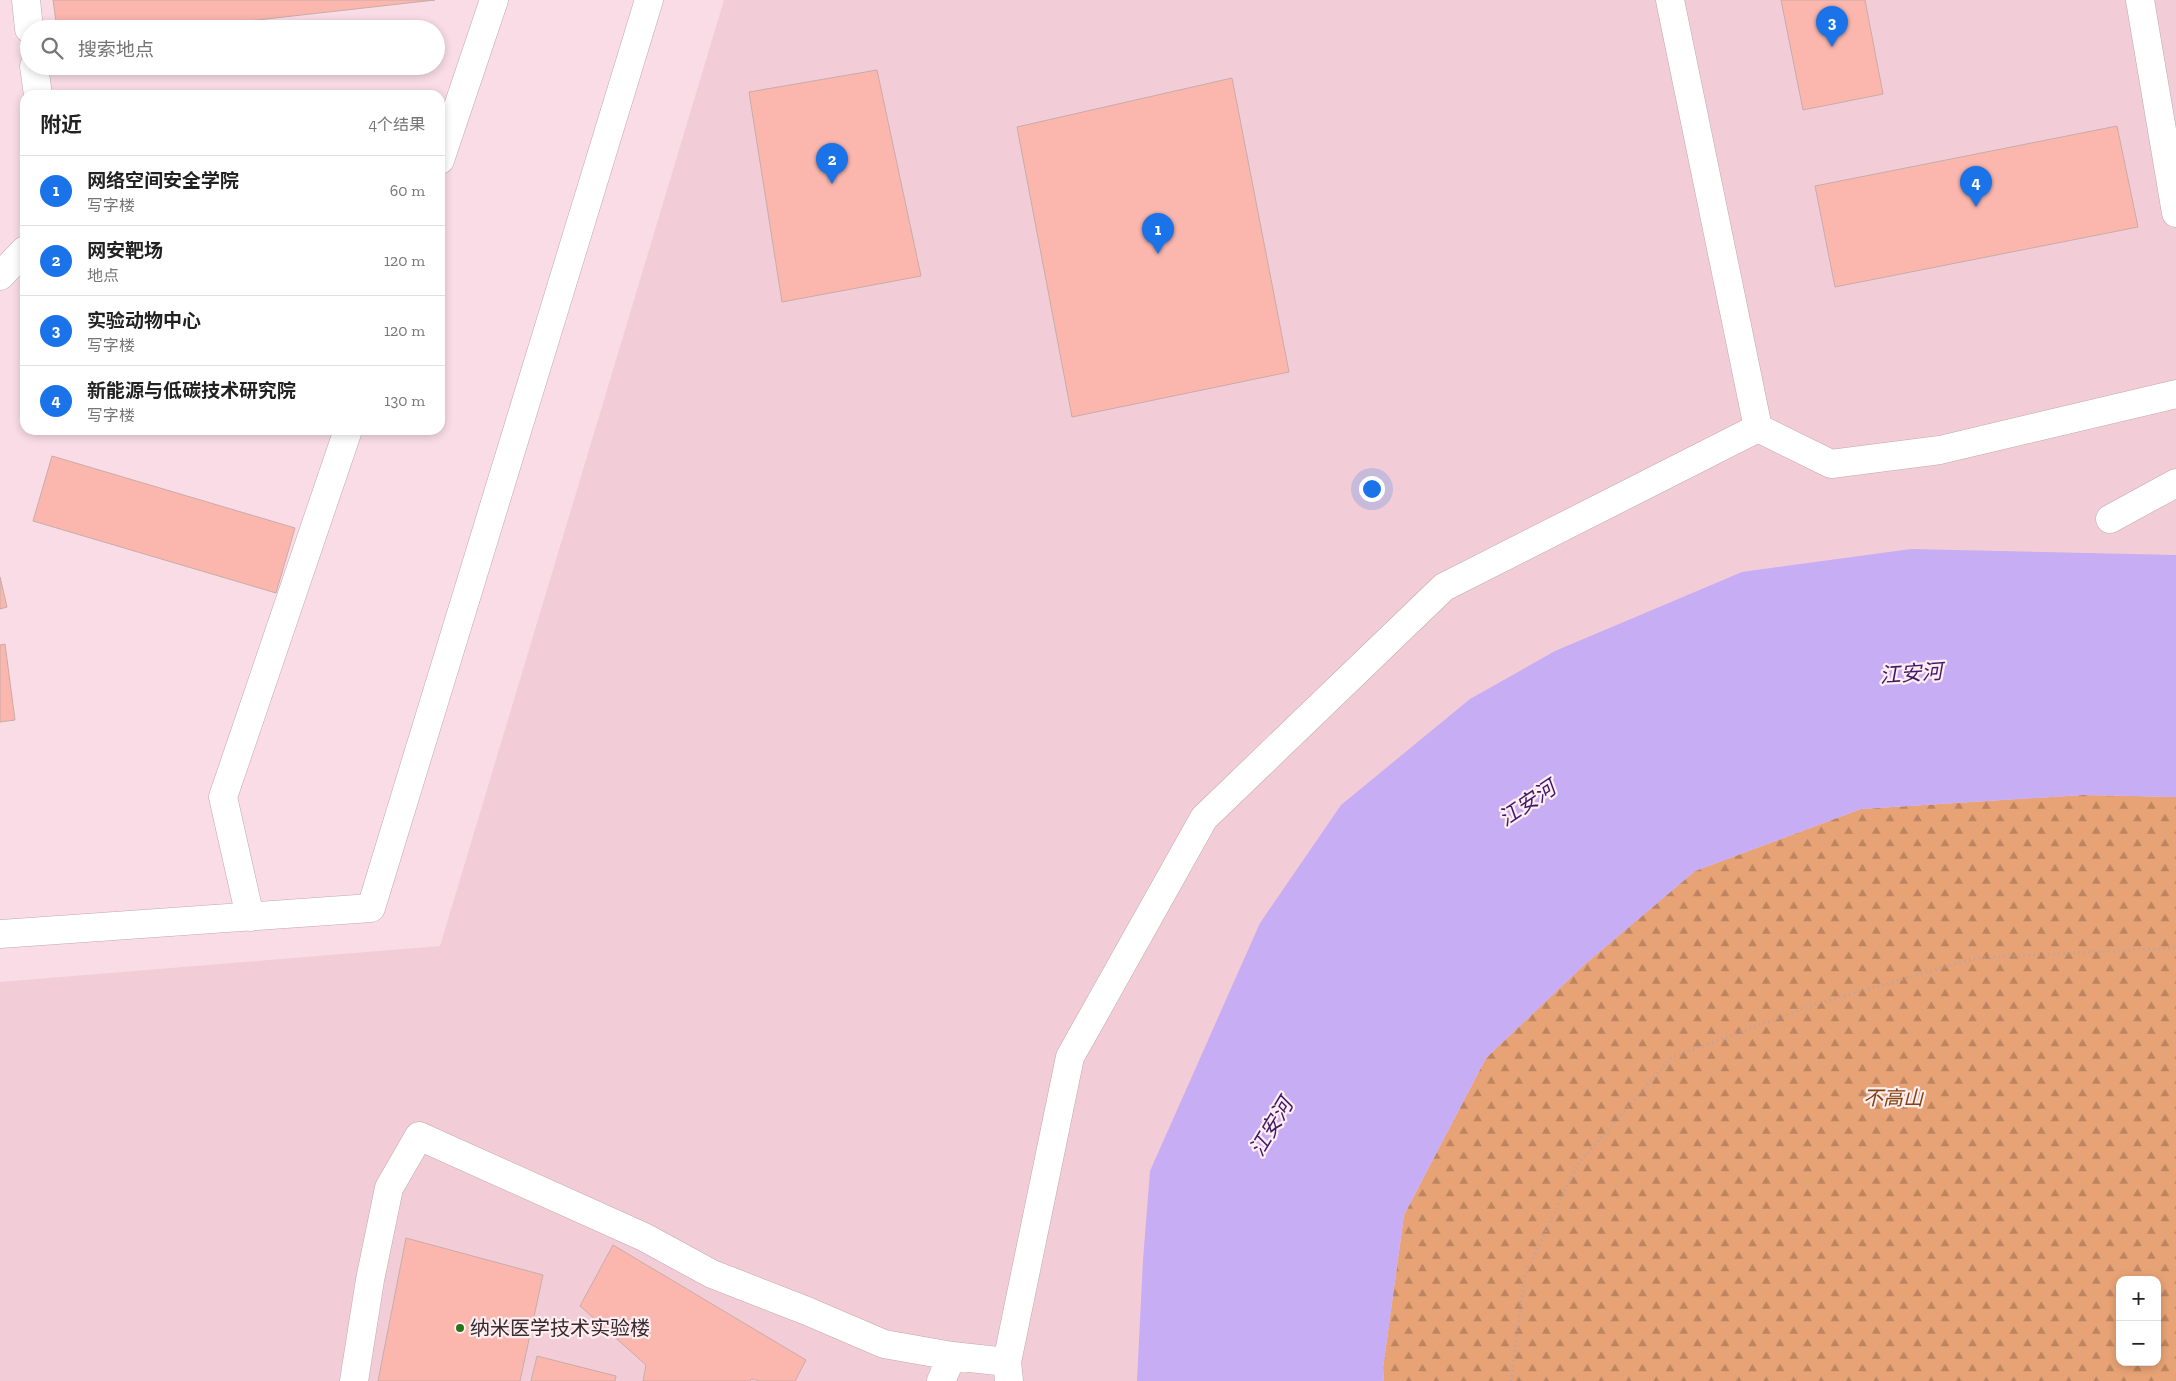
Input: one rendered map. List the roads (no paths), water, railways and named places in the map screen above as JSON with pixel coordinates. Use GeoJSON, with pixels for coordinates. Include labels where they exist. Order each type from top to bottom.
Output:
{"type":"FeatureCollection","features":[{"type":"Feature","properties":{"kind":"street"},"geometry":{"type":"LineString","coordinates":[[26,0],[28,20]]}},
{"type":"Feature","properties":{"kind":"street"},"geometry":{"type":"LineString","coordinates":[[445,145],[494,0]]}},
{"type":"Feature","properties":{"kind":"street"},"geometry":{"type":"LineString","coordinates":[[0,934],[370,908],[649,0]]}},
{"type":"Feature","properties":{"kind":"street"},"geometry":{"type":"LineString","coordinates":[[1670,0],[1758,428]]}},
{"type":"Feature","properties":{"kind":"street"},"geometry":{"type":"LineString","coordinates":[[2140,0],[2176,213]]}},
{"type":"Feature","properties":{"kind":"street"},"geometry":{"type":"LineString","coordinates":[[35,75],[37,90]]}},
{"type":"Feature","properties":{"kind":"street"},"geometry":{"type":"LineString","coordinates":[[0,276],[20,255]]}},
{"type":"Feature","properties":{"kind":"street"},"geometry":{"type":"LineString","coordinates":[[1758,428],[1831,464],[1940,450],[2176,394]]}},
{"type":"Feature","properties":{"kind":"street"},"geometry":{"type":"LineString","coordinates":[[354,1381],[370,1280],[389,1188],[420,1136],[644,1237],[712,1274],[807,1311],[884,1344],[952,1356],[1008,1372],[1070,1057],[1204,818],[1444,587],[1758,428]]}},
{"type":"Feature","properties":{"kind":"street"},"geometry":{"type":"LineString","coordinates":[[250,917],[223,797],[346,435]]}},
{"type":"Feature","properties":{"kind":"street"},"geometry":{"type":"LineString","coordinates":[[2110,519],[2176,483]]}},
{"type":"Feature","properties":{"kind":"street"},"geometry":{"type":"LineString","coordinates":[[941,1381],[952,1356]]}},
{"type":"Feature","properties":{"kind":"water","name":"江安河"},"geometry":{"type":"Polygon","coordinates":[[[1911,549],[2176,555],[2176,797],[2083,795],[1861,809],[1695,871],[1584,965],[1486,1058],[1404,1215],[1383,1368],[1384,1381],[1137,1381],[1150,1171],[1260,923],[1341,805],[1470,699],[1555,651],[1742,572],[1911,549]]]}},
{"type":"Feature","properties":{"kind":"place","name":"实验动物中心"},"geometry":{"type":"Point","coordinates":[1832,47]}},
{"type":"Feature","properties":{"kind":"place","name":"网安靶场"},"geometry":{"type":"Point","coordinates":[832,184]}},
{"type":"Feature","properties":{"kind":"place","name":"新能源与低碳技术研究院"},"geometry":{"type":"Point","coordinates":[1976,207]}},
{"type":"Feature","properties":{"kind":"place","name":"网络空间安全学院"},"geometry":{"type":"Point","coordinates":[1158,254]}},
{"type":"Feature","properties":{"kind":"place","name":"纳米医学技术实验楼"},"geometry":{"type":"Point","coordinates":[460,1328]}},
{"type":"Feature","properties":{"kind":"park label","name":"不高山"},"geometry":{"type":"Point","coordinates":[1893,1098]}}]}
